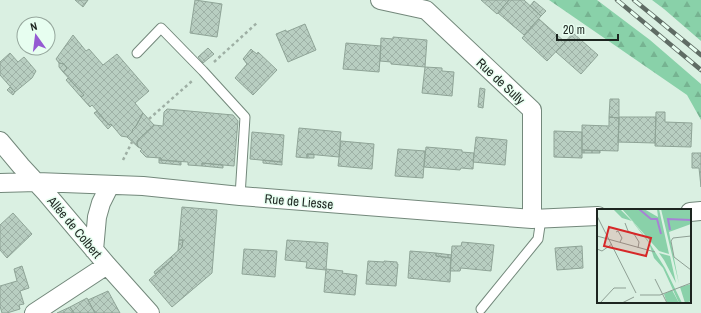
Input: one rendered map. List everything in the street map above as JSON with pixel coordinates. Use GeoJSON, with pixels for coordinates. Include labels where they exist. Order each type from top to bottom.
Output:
{"type":"FeatureCollection","features":[{"type":"Feature","properties":{"kind":"street","name":"Rue de Sully"},"geometry":{"type":"LineString","coordinates":[[380,0],[427,5],[532,110],[536,219]]}},
{"type":"Feature","properties":{"kind":"street","name":"Allée de Colbert"},"geometry":{"type":"LineString","coordinates":[[0,141],[150,313]]}},
{"type":"Feature","properties":{"kind":"street","name":"Rue de Liesse"},"geometry":{"type":"LineString","coordinates":[[0,183],[37,182],[143,186],[240,196],[536,219],[597,216]]}},
{"type":"Feature","properties":{"kind":"street"},"geometry":{"type":"LineString","coordinates":[[94,250],[101,202],[110,185]]}},
{"type":"Feature","properties":{"kind":"street"},"geometry":{"type":"LineString","coordinates":[[691,212],[701,211]]}},
{"type":"Feature","properties":{"kind":"street"},"geometry":{"type":"LineString","coordinates":[[34,313],[107,265]]}},
{"type":"Feature","properties":{"kind":"lane"},"geometry":{"type":"LineString","coordinates":[[137,53],[161,28],[204,71],[245,117],[240,196]]}},
{"type":"Feature","properties":{"kind":"lane"},"geometry":{"type":"LineString","coordinates":[[481,309],[538,240],[536,219]]}},
{"type":"Feature","properties":{"kind":"path"},"geometry":{"type":"LineString","coordinates":[[123,160],[132,142]]}},
{"type":"Feature","properties":{"kind":"green space"},"geometry":{"type":"Polygon","coordinates":[[[549,0],[597,0],[650,40],[701,84],[701,120],[687,95],[549,0]]]}},
{"type":"Feature","properties":{"kind":"green space"},"geometry":{"type":"Polygon","coordinates":[[[652,0],[701,0],[701,41],[664,9],[652,0]]]}},
{"type":"Feature","properties":{"kind":"building"},"geometry":{"type":"Polygon","coordinates":[[[75,0],[88,0],[83,7],[75,0]]]}},
{"type":"Feature","properties":{"kind":"building"},"geometry":{"type":"Polygon","coordinates":[[[195,0],[222,4],[217,37],[190,33],[195,0]]]}},
{"type":"Feature","properties":{"kind":"building"},"geometry":{"type":"Polygon","coordinates":[[[481,0],[509,0],[497,14],[481,0]]]}},
{"type":"Feature","properties":{"kind":"building"},"geometry":{"type":"Polygon","coordinates":[[[509,0],[524,0],[541,16],[524,35],[498,13],[509,0]]]}},
{"type":"Feature","properties":{"kind":"building"},"geometry":{"type":"Polygon","coordinates":[[[534,1],[546,11],[541,16],[530,6],[534,1]]]}},
{"type":"Feature","properties":{"kind":"building"},"geometry":{"type":"Polygon","coordinates":[[[539,19],[565,42],[547,61],[522,38],[539,19]]]}},
{"type":"Feature","properties":{"kind":"building"},"geometry":{"type":"Polygon","coordinates":[[[305,24],[316,50],[288,62],[276,34],[286,30],[286,32],[305,24]]]}},
{"type":"Feature","properties":{"kind":"building"},"geometry":{"type":"Polygon","coordinates":[[[573,33],[598,55],[581,74],[556,52],[573,33]]]}},
{"type":"Feature","properties":{"kind":"building"},"geometry":{"type":"Polygon","coordinates":[[[73,35],[86,51],[89,49],[103,65],[117,54],[149,91],[135,103],[143,113],[132,130],[133,131],[127,137],[121,136],[111,124],[109,125],[92,105],[90,107],[81,97],[84,95],[63,72],[67,68],[56,59],[73,35]]]}},
{"type":"Feature","properties":{"kind":"building"},"geometry":{"type":"Polygon","coordinates":[[[393,37],[427,40],[425,67],[391,64],[391,62],[380,61],[381,38],[393,39],[393,37]]]}},
{"type":"Feature","properties":{"kind":"building"},"geometry":{"type":"Polygon","coordinates":[[[346,43],[381,46],[379,72],[343,69],[346,43]]]}},
{"type":"Feature","properties":{"kind":"building"},"geometry":{"type":"Polygon","coordinates":[[[208,48],[214,54],[203,63],[198,57],[208,48]]]}},
{"type":"Feature","properties":{"kind":"building"},"geometry":{"type":"Polygon","coordinates":[[[251,49],[253,51],[244,60],[243,59],[251,49]]]}},
{"type":"Feature","properties":{"kind":"building"},"geometry":{"type":"Polygon","coordinates":[[[253,51],[257,54],[258,52],[277,70],[253,95],[235,78],[247,64],[244,60],[253,51]]]}},
{"type":"Feature","properties":{"kind":"building"},"geometry":{"type":"Polygon","coordinates":[[[10,53],[18,62],[24,57],[36,71],[32,78],[15,92],[0,75],[0,62],[10,53]]]}},
{"type":"Feature","properties":{"kind":"building"},"geometry":{"type":"Polygon","coordinates":[[[59,63],[64,64],[67,68],[63,72],[59,67],[59,63]]]}},
{"type":"Feature","properties":{"kind":"building"},"geometry":{"type":"Polygon","coordinates":[[[425,67],[442,68],[442,71],[454,72],[452,96],[422,93],[425,67]]]}},
{"type":"Feature","properties":{"kind":"building"},"geometry":{"type":"Polygon","coordinates":[[[68,78],[84,95],[81,97],[66,80],[68,78]]]}},
{"type":"Feature","properties":{"kind":"building"},"geometry":{"type":"Polygon","coordinates":[[[10,87],[15,92],[13,95],[7,90],[10,87]]]}},
{"type":"Feature","properties":{"kind":"building"},"geometry":{"type":"Polygon","coordinates":[[[480,88],[485,89],[483,108],[478,107],[480,88]]]}},
{"type":"Feature","properties":{"kind":"building"},"geometry":{"type":"Polygon","coordinates":[[[610,99],[619,99],[619,118],[609,117],[610,99]]]}},
{"type":"Feature","properties":{"kind":"building"},"geometry":{"type":"Polygon","coordinates":[[[167,109],[233,115],[238,121],[234,166],[202,163],[202,166],[188,165],[188,162],[161,160],[161,158],[146,157],[140,151],[142,149],[138,147],[137,141],[154,125],[163,126],[164,112],[167,109]]]}},
{"type":"Feature","properties":{"kind":"building"},"geometry":{"type":"Polygon","coordinates":[[[97,111],[109,125],[112,125],[108,129],[94,113],[97,111]]]}},
{"type":"Feature","properties":{"kind":"building"},"geometry":{"type":"Polygon","coordinates":[[[656,112],[665,112],[665,122],[692,123],[691,147],[655,146],[656,112]]]}},
{"type":"Feature","properties":{"kind":"building"},"geometry":{"type":"Polygon","coordinates":[[[143,113],[154,125],[139,139],[137,143],[138,147],[127,137],[133,131],[132,130],[143,113]]]}},
{"type":"Feature","properties":{"kind":"building"},"geometry":{"type":"Polygon","coordinates":[[[609,117],[619,118],[618,151],[582,150],[582,125],[609,126],[609,117]]]}},
{"type":"Feature","properties":{"kind":"building"},"geometry":{"type":"Polygon","coordinates":[[[619,117],[656,117],[655,143],[618,142],[619,117]]]}},
{"type":"Feature","properties":{"kind":"building"},"geometry":{"type":"Polygon","coordinates":[[[299,128],[341,132],[339,157],[307,154],[307,158],[296,157],[299,128]]]}},
{"type":"Feature","properties":{"kind":"building"},"geometry":{"type":"Polygon","coordinates":[[[554,131],[582,132],[582,158],[554,157],[554,131]]]}},
{"type":"Feature","properties":{"kind":"building"},"geometry":{"type":"Polygon","coordinates":[[[252,132],[284,135],[282,162],[250,159],[252,132]]]}},
{"type":"Feature","properties":{"kind":"building"},"geometry":{"type":"Polygon","coordinates":[[[476,137],[507,140],[505,165],[473,162],[476,137]]]}},
{"type":"Feature","properties":{"kind":"building"},"geometry":{"type":"Polygon","coordinates":[[[341,141],[374,144],[372,169],[338,166],[341,141]]]}},
{"type":"Feature","properties":{"kind":"building"},"geometry":{"type":"Polygon","coordinates":[[[426,147],[462,150],[462,152],[474,153],[473,169],[461,168],[460,170],[424,167],[426,147]]]}},
{"type":"Feature","properties":{"kind":"building"},"geometry":{"type":"Polygon","coordinates":[[[398,149],[425,151],[423,178],[395,176],[398,149]]]}},
{"type":"Feature","properties":{"kind":"building"},"geometry":{"type":"Polygon","coordinates":[[[582,150],[600,151],[600,153],[582,153],[582,150]]]}},
{"type":"Feature","properties":{"kind":"building"},"geometry":{"type":"Polygon","coordinates":[[[692,153],[701,153],[701,187],[699,168],[692,168],[692,153]]]}},
{"type":"Feature","properties":{"kind":"building"},"geometry":{"type":"Polygon","coordinates":[[[307,154],[314,154],[314,158],[307,158],[307,154]]]}},
{"type":"Feature","properties":{"kind":"building"},"geometry":{"type":"Polygon","coordinates":[[[159,158],[161,158],[161,160],[181,162],[181,165],[159,163],[159,158]]]}},
{"type":"Feature","properties":{"kind":"building"},"geometry":{"type":"Polygon","coordinates":[[[263,160],[282,162],[282,165],[263,163],[263,160]]]}},
{"type":"Feature","properties":{"kind":"building"},"geometry":{"type":"Polygon","coordinates":[[[202,163],[223,165],[223,168],[202,166],[202,163]]]}},
{"type":"Feature","properties":{"kind":"building"},"geometry":{"type":"Polygon","coordinates":[[[182,207],[217,210],[212,273],[172,307],[149,280],[173,259],[171,257],[182,247],[183,240],[179,240],[182,207]]]}},
{"type":"Feature","properties":{"kind":"building"},"geometry":{"type":"Polygon","coordinates":[[[13,213],[32,234],[7,258],[0,250],[0,225],[13,213]]]}},
{"type":"Feature","properties":{"kind":"building"},"geometry":{"type":"Polygon","coordinates":[[[179,240],[183,240],[182,247],[178,251],[179,240]]]}},
{"type":"Feature","properties":{"kind":"building"},"geometry":{"type":"Polygon","coordinates":[[[287,240],[328,243],[326,270],[306,268],[307,262],[285,260],[287,240]]]}},
{"type":"Feature","properties":{"kind":"building"},"geometry":{"type":"Polygon","coordinates":[[[462,242],[494,245],[491,271],[461,268],[460,271],[450,271],[452,246],[461,246],[462,242]]]}},
{"type":"Feature","properties":{"kind":"building"},"geometry":{"type":"Polygon","coordinates":[[[582,246],[583,268],[557,270],[555,248],[582,246]]]}},
{"type":"Feature","properties":{"kind":"building"},"geometry":{"type":"Polygon","coordinates":[[[244,249],[277,251],[275,277],[242,274],[244,249]]]}},
{"type":"Feature","properties":{"kind":"building"},"geometry":{"type":"Polygon","coordinates":[[[410,251],[436,253],[436,256],[451,258],[450,282],[408,278],[410,251]]]}},
{"type":"Feature","properties":{"kind":"building"},"geometry":{"type":"Polygon","coordinates":[[[436,253],[452,255],[451,258],[436,256],[436,253]]]}},
{"type":"Feature","properties":{"kind":"building"},"geometry":{"type":"Polygon","coordinates":[[[171,257],[173,259],[155,274],[154,272],[171,257]]]}},
{"type":"Feature","properties":{"kind":"building"},"geometry":{"type":"Polygon","coordinates":[[[368,261],[397,262],[396,286],[366,284],[368,261]]]}},
{"type":"Feature","properties":{"kind":"building"},"geometry":{"type":"Polygon","coordinates":[[[22,266],[29,288],[20,291],[24,304],[19,305],[20,309],[2,313],[0,306],[0,286],[17,281],[14,269],[22,266]]]}},
{"type":"Feature","properties":{"kind":"building"},"geometry":{"type":"Polygon","coordinates":[[[326,269],[343,271],[342,273],[357,275],[355,295],[324,292],[326,269]]]}},
{"type":"Feature","properties":{"kind":"building"},"geometry":{"type":"Polygon","coordinates":[[[108,291],[120,313],[95,313],[88,300],[108,291]]]}},
{"type":"Feature","properties":{"kind":"building"},"geometry":{"type":"Polygon","coordinates":[[[87,298],[95,313],[74,313],[70,307],[87,298]]]}},
{"type":"Feature","properties":{"kind":"building"},"geometry":{"type":"Polygon","coordinates":[[[70,307],[74,313],[57,313],[70,307]]]}},
{"type":"Feature","properties":{"kind":"railway"},"geometry":{"type":"LineString","coordinates":[[617,0],[701,70]]}},
{"type":"Feature","properties":{"kind":"railway"},"geometry":{"type":"LineString","coordinates":[[634,0],[701,55]]}}]}
